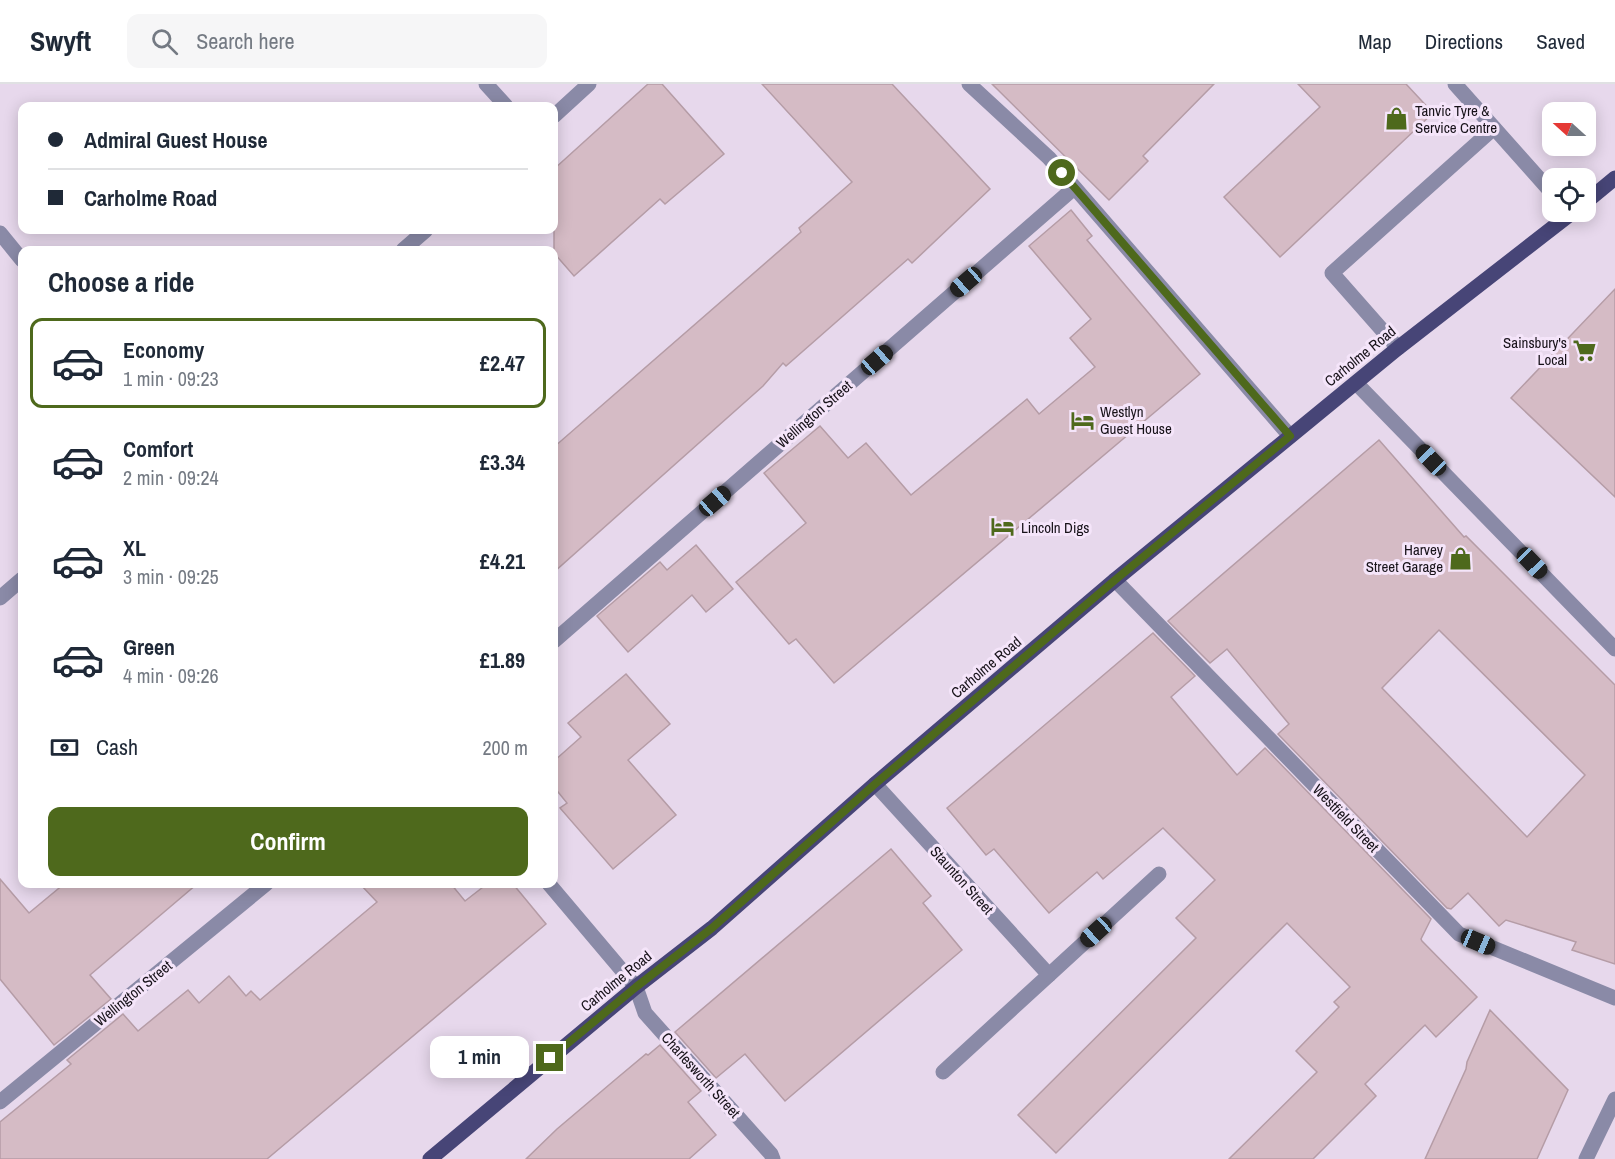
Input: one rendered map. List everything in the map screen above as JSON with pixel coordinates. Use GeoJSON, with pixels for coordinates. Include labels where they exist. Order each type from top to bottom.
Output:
{"type":"FeatureCollection","features":[{"type":"Feature","properties":{"kind":"main road"},"geometry":{"type":"LineString","coordinates":[[1596,193],[1615,178]]}},
{"type":"Feature","properties":{"kind":"main road","name":"Carholme Road"},"geometry":{"type":"LineString","coordinates":[[430,1159],[636,987],[712,928],[875,784],[1115,580],[1398,348],[1558,222]]}},
{"type":"Feature","properties":{"kind":"street"},"geometry":{"type":"LineString","coordinates":[[486,84],[502,102]]}},
{"type":"Feature","properties":{"kind":"street"},"geometry":{"type":"LineString","coordinates":[[558,112],[589,84]]}},
{"type":"Feature","properties":{"kind":"street"},"geometry":{"type":"LineString","coordinates":[[969,84],[1049,158],[1290,436]]}},
{"type":"Feature","properties":{"kind":"street"},"geometry":{"type":"LineString","coordinates":[[1455,84],[1542,182]]}},
{"type":"Feature","properties":{"kind":"street"},"geometry":{"type":"LineString","coordinates":[[1398,348],[1332,273],[1494,128]]}},
{"type":"Feature","properties":{"kind":"street","name":"Wellington Street"},"geometry":{"type":"LineString","coordinates":[[558,638],[1074,188]]}},
{"type":"Feature","properties":{"kind":"street"},"geometry":{"type":"LineString","coordinates":[[0,233],[18,255]]}},
{"type":"Feature","properties":{"kind":"street"},"geometry":{"type":"LineString","coordinates":[[407,246],[421,234]]}},
{"type":"Feature","properties":{"kind":"street"},"geometry":{"type":"LineString","coordinates":[[1356,383],[1615,649]]}},
{"type":"Feature","properties":{"kind":"street","name":"Westfield Street"},"geometry":{"type":"LineString","coordinates":[[1115,580],[1459,934],[1615,998]]}},
{"type":"Feature","properties":{"kind":"street"},"geometry":{"type":"LineString","coordinates":[[0,598],[18,582]]}},
{"type":"Feature","properties":{"kind":"street","name":"Staunton Street"},"geometry":{"type":"LineString","coordinates":[[875,784],[1049,975]]}},
{"type":"Feature","properties":{"kind":"street"},"geometry":{"type":"LineString","coordinates":[[943,1072],[1160,874]]}},
{"type":"Feature","properties":{"kind":"street","name":"Wellington Street"},"geometry":{"type":"LineString","coordinates":[[0,1102],[261,888]]}},
{"type":"Feature","properties":{"kind":"street","name":"Charlesworth Street"},"geometry":{"type":"LineString","coordinates":[[552,888],[636,987],[645,1013],[773,1159]]}},
{"type":"Feature","properties":{"kind":"street"},"geometry":{"type":"LineString","coordinates":[[1586,1159],[1615,1099]]}},
{"type":"Feature","properties":{"kind":"building"},"geometry":{"type":"Polygon","coordinates":[[[648,84],[662,84],[724,154],[665,204],[660,199],[574,276],[558,258],[558,246],[554,246],[554,234],[558,234],[558,165],[648,84]]]}},
{"type":"Feature","properties":{"kind":"building"},"geometry":{"type":"Polygon","coordinates":[[[762,84],[892,84],[990,189],[912,263],[908,259],[786,366],[783,363],[763,386],[558,568],[558,444],[801,232],[799,228],[852,182],[762,84]]]}},
{"type":"Feature","properties":{"kind":"building"},"geometry":{"type":"Polygon","coordinates":[[[992,84],[1214,84],[1143,156],[1148,161],[1109,200],[992,84]]]}},
{"type":"Feature","properties":{"kind":"building"},"geometry":{"type":"Polygon","coordinates":[[[1298,84],[1406,84],[1433,113],[1280,257],[1224,197],[1320,107],[1298,84]]]}},
{"type":"Feature","properties":{"kind":"building"},"geometry":{"type":"Polygon","coordinates":[[[1071,210],[1092,236],[1087,240],[1200,374],[834,683],[796,639],[789,644],[736,582],[806,523],[764,473],[820,426],[848,458],[866,443],[911,495],[1027,399],[1039,414],[1095,367],[1070,338],[1091,319],[1029,246],[1071,210]]]}},
{"type":"Feature","properties":{"kind":"building","name":"Sainsbury's Local"},"geometry":{"type":"Polygon","coordinates":[[[1615,289],[1615,497],[1511,398],[1615,289]]]}},
{"type":"Feature","properties":{"kind":"building"},"geometry":{"type":"Polygon","coordinates":[[[1379,440],[1464,537],[1466,536],[1615,685],[1615,964],[1572,950],[1576,942],[1506,920],[1499,926],[1468,893],[1451,909],[1447,908],[1278,734],[1289,724],[1227,649],[1210,663],[1168,621],[1379,440]],[[1439,630],[1382,688],[1527,837],[1585,775],[1439,630]]]}},
{"type":"Feature","properties":{"kind":"building"},"geometry":{"type":"Polygon","coordinates":[[[696,545],[733,589],[706,612],[692,595],[628,652],[597,616],[660,562],[667,570],[696,545]]]}},
{"type":"Feature","properties":{"kind":"building"},"geometry":{"type":"Polygon","coordinates":[[[1153,633],[1195,676],[1171,697],[1237,775],[1265,748],[1431,919],[1422,941],[1477,997],[1436,1037],[1425,1025],[1365,1084],[1376,1096],[1313,1159],[1229,1159],[1317,1072],[1296,1051],[1339,1007],[1334,1002],[1350,987],[1287,923],[1056,1153],[1018,1115],[1196,938],[1176,918],[1215,880],[1163,828],[1103,879],[1097,872],[1049,913],[994,849],[986,855],[947,808],[1153,633]]]}},
{"type":"Feature","properties":{"kind":"building"},"geometry":{"type":"Polygon","coordinates":[[[626,674],[670,724],[628,760],[676,815],[613,869],[560,808],[567,803],[558,792],[558,757],[581,737],[568,723],[626,674]]]}},
{"type":"Feature","properties":{"kind":"building"},"geometry":{"type":"Polygon","coordinates":[[[891,849],[931,896],[923,903],[962,950],[785,1101],[745,1054],[716,1078],[675,1032],[891,849]]]}},
{"type":"Feature","properties":{"kind":"building"},"geometry":{"type":"Polygon","coordinates":[[[0,879],[29,913],[59,888],[192,888],[90,975],[111,999],[54,1045],[0,979],[0,879]]]}},
{"type":"Feature","properties":{"kind":"building"},"geometry":{"type":"Polygon","coordinates":[[[364,888],[454,888],[465,901],[482,888],[516,888],[546,924],[267,1159],[0,1159],[0,1122],[71,1064],[67,1060],[123,1014],[138,1031],[188,990],[199,1003],[229,976],[246,996],[251,991],[260,1000],[377,902],[364,888]]]}},
{"type":"Feature","properties":{"kind":"building"},"geometry":{"type":"Polygon","coordinates":[[[1490,1010],[1568,1090],[1537,1159],[1425,1159],[1466,1069],[1490,1010]]]}},
{"type":"Feature","properties":{"kind":"building"},"geometry":{"type":"Polygon","coordinates":[[[660,1045],[701,1091],[688,1102],[716,1135],[689,1159],[526,1159],[557,1129],[646,1054],[648,1055],[660,1045]]]}},
{"type":"Feature","properties":{"kind":"place","name":"Tanvic Tyre & Service Centre"},"geometry":{"type":"Point","coordinates":[1397,119]}},
{"type":"Feature","properties":{"kind":"place","name":"Sainsbury's Local"},"geometry":{"type":"Point","coordinates":[1585,351]}},
{"type":"Feature","properties":{"kind":"place","name":"Westlyn Guest House"},"geometry":{"type":"Point","coordinates":[1082,420]}},
{"type":"Feature","properties":{"kind":"place","name":"Lincoln Digs"},"geometry":{"type":"Point","coordinates":[1003,527]}},
{"type":"Feature","properties":{"kind":"place","name":"Harvey Street Garage"},"geometry":{"type":"Point","coordinates":[1461,558]}},
{"type":"Feature","properties":{"kind":"route"},"geometry":{"type":"LineString","coordinates":[[550,1058],[712,928],[875,784],[1115,580],[1290,436],[1062,173]]}}]}
